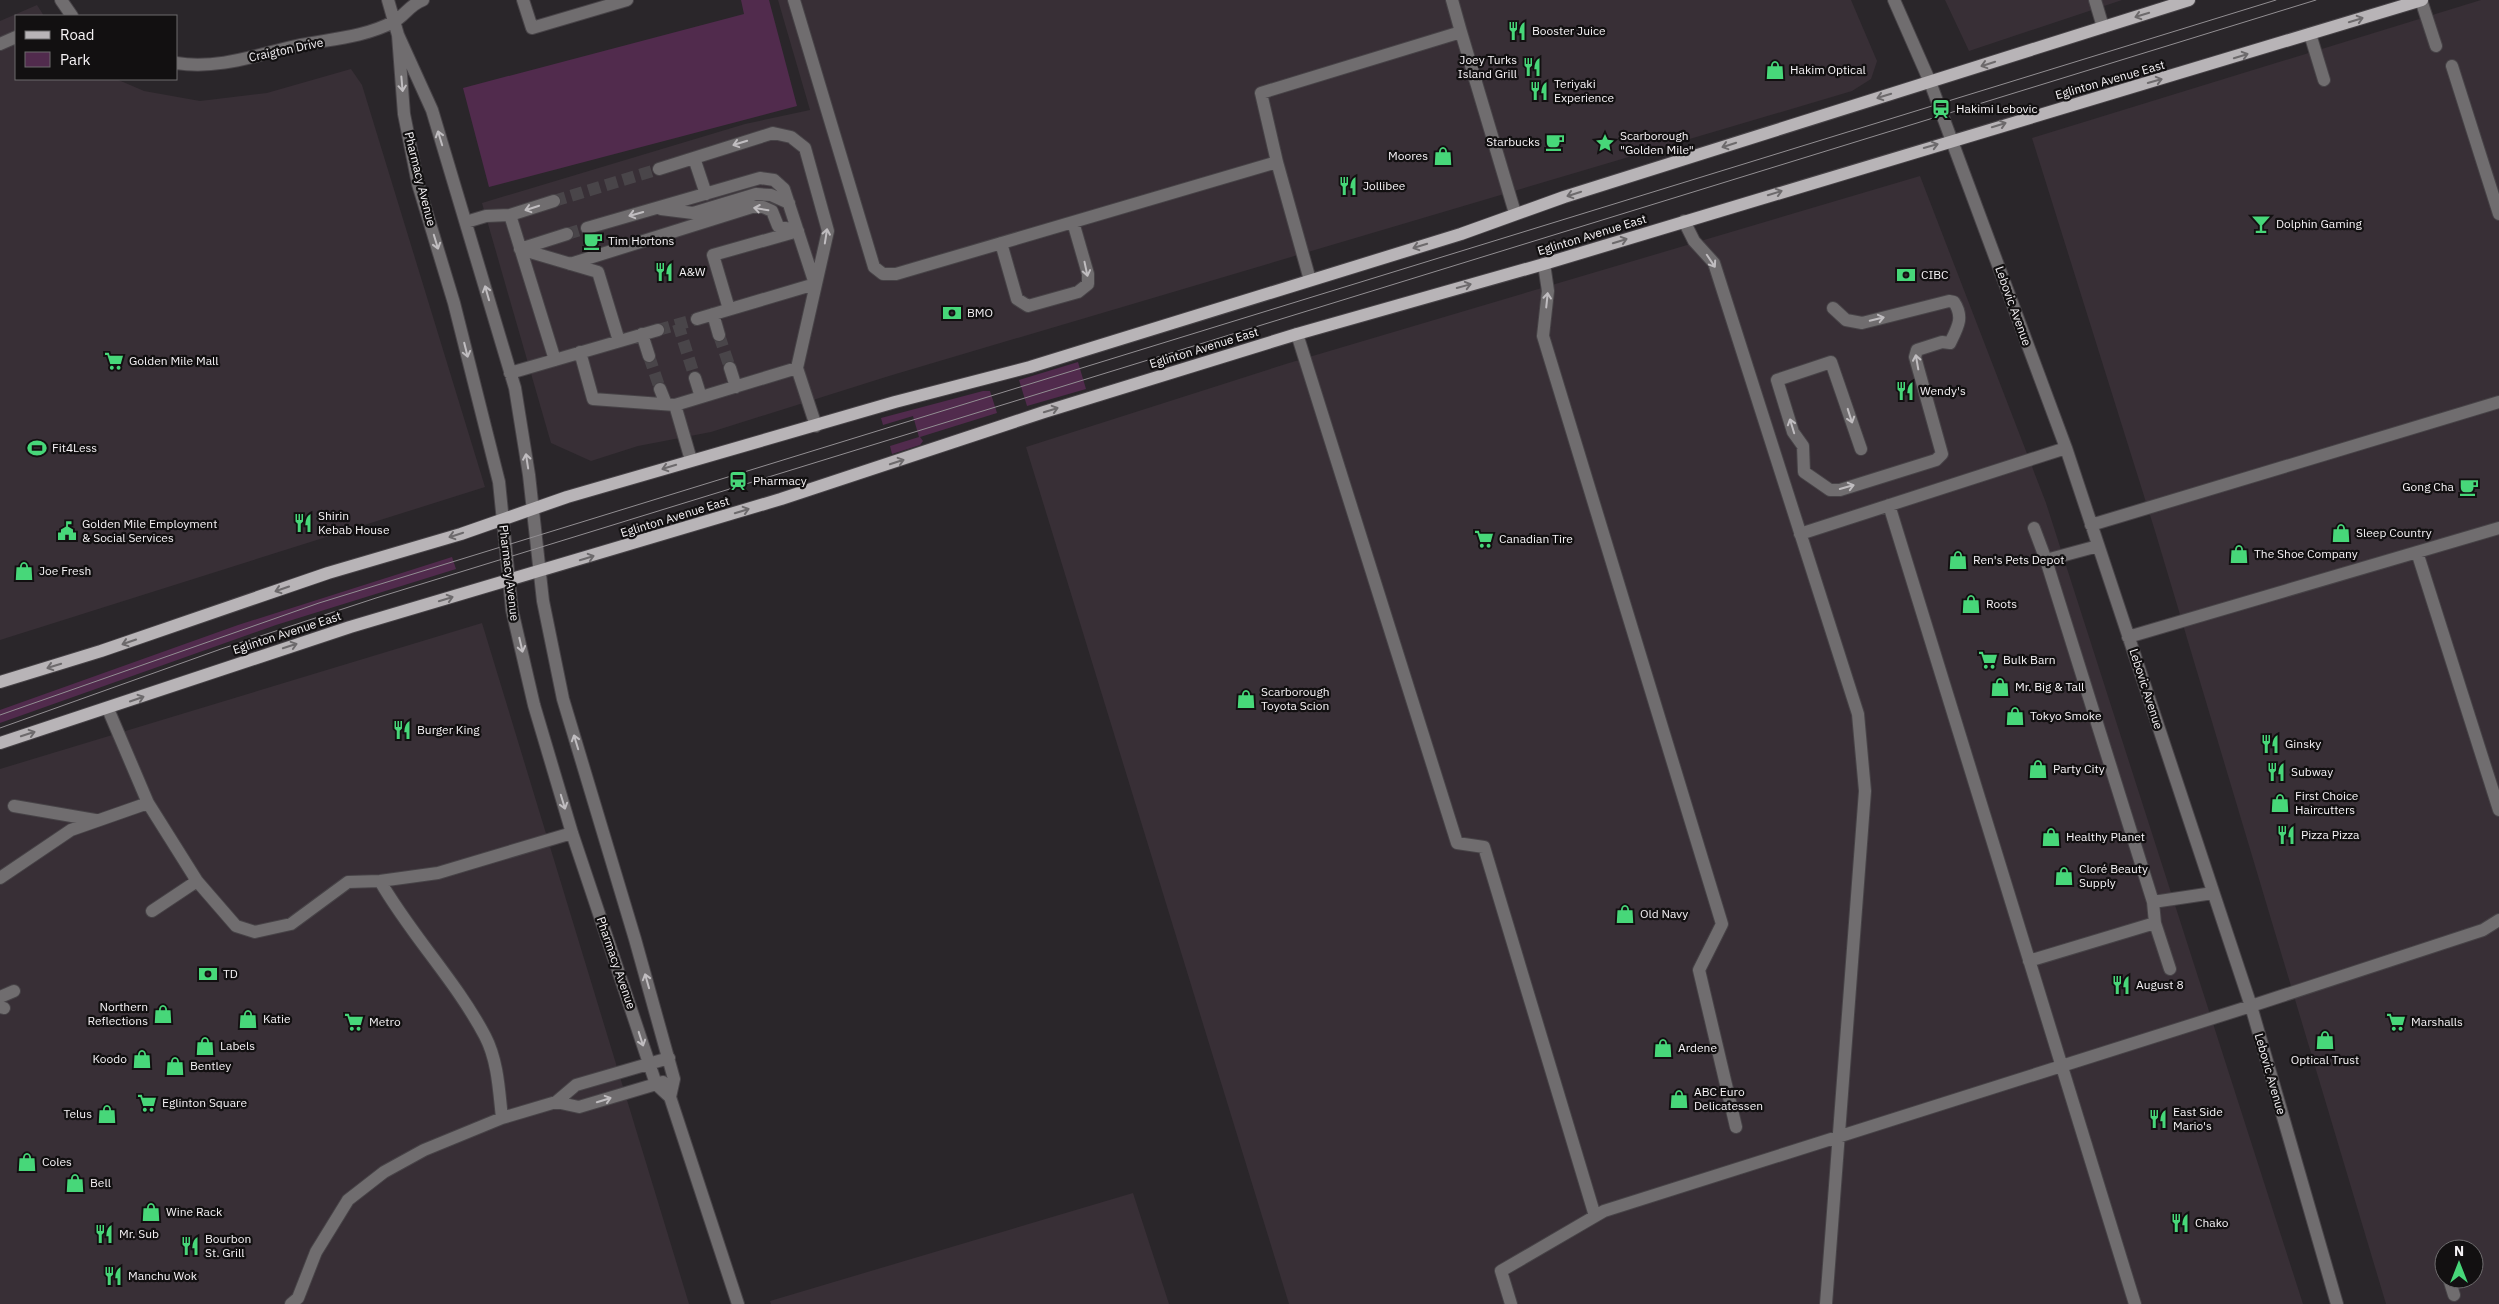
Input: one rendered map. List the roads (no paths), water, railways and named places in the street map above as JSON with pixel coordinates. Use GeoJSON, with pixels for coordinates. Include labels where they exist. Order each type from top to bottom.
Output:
{"type":"FeatureCollection","features":[{"type":"Feature","properties":{"kind":"main road"},"geometry":{"type":"LineString","coordinates":[[0,682],[101,651],[328,573],[691,460],[716,456],[895,402],[1004,375],[1461,234],[1515,213],[2189,0]]}},
{"type":"Feature","properties":{"kind":"main road","name":"Eglinton Avenue East"},"geometry":{"type":"LineString","coordinates":[[0,743],[108,709],[312,639],[781,499],[1044,412],[1297,334],[1544,264],[2421,0]]}},
{"type":"Feature","properties":{"kind":"street"},"geometry":{"type":"LineString","coordinates":[[61,0],[68,15]]}},
{"type":"Feature","properties":{"kind":"street","name":"Pharmacy Avenue"},"geometry":{"type":"LineString","coordinates":[[388,0],[398,35],[432,110],[515,388],[533,509],[543,601],[563,700],[669,1058],[674,1079],[670,1097]]}},
{"type":"Feature","properties":{"kind":"street"},"geometry":{"type":"LineString","coordinates":[[394,22],[413,4],[424,0]]}},
{"type":"Feature","properties":{"kind":"street"},"geometry":{"type":"LineString","coordinates":[[523,0],[532,28],[627,0]]}},
{"type":"Feature","properties":{"kind":"street"},"geometry":{"type":"LineString","coordinates":[[794,0],[874,267],[883,274],[896,274],[1277,162]]}},
{"type":"Feature","properties":{"kind":"street"},"geometry":{"type":"LineString","coordinates":[[1452,0],[1515,213]]}},
{"type":"Feature","properties":{"kind":"street","name":"Lebovic Avenue"},"geometry":{"type":"LineString","coordinates":[[1894,0],[1930,82],[2066,448],[2251,1006],[2337,1304]]}},
{"type":"Feature","properties":{"kind":"street"},"geometry":{"type":"LineString","coordinates":[[2095,0],[2103,27]]}},
{"type":"Feature","properties":{"kind":"street"},"geometry":{"type":"LineString","coordinates":[[2421,0],[2436,46]]}},
{"type":"Feature","properties":{"kind":"street","name":"Craigton Drive"},"geometry":{"type":"LineString","coordinates":[[178,64],[220,65],[301,45],[347,38],[394,22]]}},
{"type":"Feature","properties":{"kind":"street"},"geometry":{"type":"LineString","coordinates":[[1310,280],[1277,162],[1261,93],[1462,32]]}},
{"type":"Feature","properties":{"kind":"street"},"geometry":{"type":"LineString","coordinates":[[2310,34],[2324,80]]}},
{"type":"Feature","properties":{"kind":"street","name":"Pharmacy Avenue"},"geometry":{"type":"LineString","coordinates":[[398,35],[404,114],[418,184],[454,303],[499,482],[512,610],[534,705],[572,833],[656,1084],[670,1097],[738,1304]]}},
{"type":"Feature","properties":{"kind":"street"},"geometry":{"type":"LineString","coordinates":[[0,44],[15,37]]}},
{"type":"Feature","properties":{"kind":"street"},"geometry":{"type":"LineString","coordinates":[[2452,66],[2499,214]]}},
{"type":"Feature","properties":{"kind":"street"},"geometry":{"type":"LineString","coordinates":[[659,169],[773,133],[791,137],[805,148],[828,231],[796,368],[816,426]]}},
{"type":"Feature","properties":{"kind":"street"},"geometry":{"type":"LineString","coordinates":[[694,158],[706,194]]}},
{"type":"Feature","properties":{"kind":"street"},"geometry":{"type":"LineString","coordinates":[[588,228],[760,178],[774,180],[784,189],[815,284]]}},
{"type":"Feature","properties":{"kind":"street"},"geometry":{"type":"LineString","coordinates":[[658,208],[693,213],[756,194],[771,195],[789,203]]}},
{"type":"Feature","properties":{"kind":"street"},"geometry":{"type":"LineString","coordinates":[[466,222],[486,216],[510,215],[554,201]]}},
{"type":"Feature","properties":{"kind":"street"},"geometry":{"type":"LineString","coordinates":[[570,264],[752,207],[763,207],[772,211],[778,226],[798,231]]}},
{"type":"Feature","properties":{"kind":"street"},"geometry":{"type":"LineString","coordinates":[[510,215],[555,360]]}},
{"type":"Feature","properties":{"kind":"street"},"geometry":{"type":"LineString","coordinates":[[1684,221],[1694,241],[1714,263],[1858,714],[1865,791],[1826,1304]]}},
{"type":"Feature","properties":{"kind":"street"},"geometry":{"type":"LineString","coordinates":[[1001,243],[1018,299],[1028,306],[1078,292],[1088,284],[1088,274],[1073,222]]}},
{"type":"Feature","properties":{"kind":"street"},"geometry":{"type":"LineString","coordinates":[[730,309],[713,255],[798,231]]}},
{"type":"Feature","properties":{"kind":"street"},"geometry":{"type":"LineString","coordinates":[[520,249],[567,234]]}},
{"type":"Feature","properties":{"kind":"street"},"geometry":{"type":"LineString","coordinates":[[520,249],[598,272],[619,341]]}},
{"type":"Feature","properties":{"kind":"street"},"geometry":{"type":"LineString","coordinates":[[1544,264],[1548,291],[1543,336],[1722,924],[1699,970],[1736,1127]]}},
{"type":"Feature","properties":{"kind":"street"},"geometry":{"type":"LineString","coordinates":[[697,319],[815,284]]}},
{"type":"Feature","properties":{"kind":"street"},"geometry":{"type":"LineString","coordinates":[[1833,308],[1846,320],[1862,323],[1954,302],[1960,310],[1960,323],[1950,342],[1942,342],[1917,350],[1915,357],[1942,454],[1936,460],[1840,490],[1830,490],[1804,472],[1802,446],[1793,432],[1777,380],[1831,362],[1861,449]]}},
{"type":"Feature","properties":{"kind":"street"},"geometry":{"type":"LineString","coordinates":[[713,314],[719,335]]}},
{"type":"Feature","properties":{"kind":"street"},"geometry":{"type":"LineString","coordinates":[[510,373],[658,330]]}},
{"type":"Feature","properties":{"kind":"street"},"geometry":{"type":"LineString","coordinates":[[642,334],[649,356]]}},
{"type":"Feature","properties":{"kind":"street"},"geometry":{"type":"LineString","coordinates":[[1297,334],[1457,843],[1484,847],[1595,1216]]}},
{"type":"Feature","properties":{"kind":"street"},"geometry":{"type":"LineString","coordinates":[[580,352],[593,399],[670,404],[736,387],[796,368]]}},
{"type":"Feature","properties":{"kind":"street"},"geometry":{"type":"LineString","coordinates":[[730,368],[736,387]]}},
{"type":"Feature","properties":{"kind":"street"},"geometry":{"type":"LineString","coordinates":[[695,378],[701,397]]}},
{"type":"Feature","properties":{"kind":"street"},"geometry":{"type":"LineString","coordinates":[[660,389],[670,404],[691,460]]}},
{"type":"Feature","properties":{"kind":"street"},"geometry":{"type":"LineString","coordinates":[[2091,525],[2499,402]]}},
{"type":"Feature","properties":{"kind":"street"},"geometry":{"type":"LineString","coordinates":[[1800,534],[2066,448]]}},
{"type":"Feature","properties":{"kind":"street"},"geometry":{"type":"LineString","coordinates":[[1889,505],[2135,1304]]}},
{"type":"Feature","properties":{"kind":"street"},"geometry":{"type":"LineString","coordinates":[[2034,528],[2046,560],[2153,902],[2155,923],[2170,969]]}},
{"type":"Feature","properties":{"kind":"street"},"geometry":{"type":"LineString","coordinates":[[2128,637],[2499,528]]}},
{"type":"Feature","properties":{"kind":"street"},"geometry":{"type":"LineString","coordinates":[[2046,560],[2098,546]]}},
{"type":"Feature","properties":{"kind":"street"},"geometry":{"type":"LineString","coordinates":[[2417,552],[2499,810]]}},
{"type":"Feature","properties":{"kind":"street"},"geometry":{"type":"LineString","coordinates":[[108,709],[148,803],[197,880],[236,926],[255,932],[291,924],[348,882],[380,881],[438,873],[572,833]]}},
{"type":"Feature","properties":{"kind":"street"},"geometry":{"type":"LineString","coordinates":[[0,878],[71,830],[148,803]]}},
{"type":"Feature","properties":{"kind":"street"},"geometry":{"type":"LineString","coordinates":[[14,806],[98,820]]}},
{"type":"Feature","properties":{"kind":"street"},"geometry":{"type":"LineString","coordinates":[[152,911],[197,880]]}},
{"type":"Feature","properties":{"kind":"street"},"geometry":{"type":"LineString","coordinates":[[380,881],[397,911],[442,972],[486,1037],[496,1066],[502,1118]]}},
{"type":"Feature","properties":{"kind":"street"},"geometry":{"type":"LineString","coordinates":[[2153,902],[2213,893]]}},
{"type":"Feature","properties":{"kind":"street"},"geometry":{"type":"LineString","coordinates":[[1511,1304],[1501,1271],[1595,1216],[1838,1136],[2251,1006],[2483,930],[2499,920]]}},
{"type":"Feature","properties":{"kind":"street"},"geometry":{"type":"LineString","coordinates":[[2029,961],[2155,923]]}},
{"type":"Feature","properties":{"kind":"street"},"geometry":{"type":"LineString","coordinates":[[1,1004],[14,991]]}},
{"type":"Feature","properties":{"kind":"street"},"geometry":{"type":"LineString","coordinates":[[291,1304],[298,1298],[316,1252],[348,1200],[384,1172],[424,1150],[502,1118],[556,1102],[576,1085],[669,1058]]}},
{"type":"Feature","properties":{"kind":"street"},"geometry":{"type":"LineString","coordinates":[[556,1102],[579,1107],[674,1079]]}},
{"type":"Feature","properties":{"kind":"street"},"geometry":{"type":"LineString","coordinates":[[2452,1289],[2454,1295]]}},
{"type":"Feature","properties":{"kind":"tunnel"},"geometry":{"type":"LineString","coordinates":[[554,201],[659,169]]}},
{"type":"Feature","properties":{"kind":"tunnel"},"geometry":{"type":"LineString","coordinates":[[567,234],[587,228]]}},
{"type":"Feature","properties":{"kind":"tunnel"},"geometry":{"type":"LineString","coordinates":[[658,330],[697,319]]}},
{"type":"Feature","properties":{"kind":"tunnel"},"geometry":{"type":"LineString","coordinates":[[678,324],[695,378]]}},
{"type":"Feature","properties":{"kind":"tunnel"},"geometry":{"type":"LineString","coordinates":[[719,335],[730,368]]}},
{"type":"Feature","properties":{"kind":"tunnel"},"geometry":{"type":"LineString","coordinates":[[649,356],[660,389]]}},
{"type":"Feature","properties":{"kind":"tram line"},"geometry":{"type":"LineString","coordinates":[[0,715],[319,603],[2276,0]]}},
{"type":"Feature","properties":{"kind":"tram line"},"geometry":{"type":"LineString","coordinates":[[0,728],[221,649],[376,598],[2316,0]]}},
{"type":"Feature","properties":{"kind":"place","name":"Booster Juice"},"geometry":{"type":"Point","coordinates":[1517,31]}},
{"type":"Feature","properties":{"kind":"place","name":"Joey Turks Island Grill"},"geometry":{"type":"Point","coordinates":[1532,67]}},
{"type":"Feature","properties":{"kind":"place","name":"Hakim Optical"},"geometry":{"type":"Point","coordinates":[1775,70]}},
{"type":"Feature","properties":{"kind":"place","name":"Teriyaki Experience"},"geometry":{"type":"Point","coordinates":[1539,91]}},
{"type":"Feature","properties":{"kind":"place","name":"Hakimi Lebovic"},"geometry":{"type":"Point","coordinates":[1941,109]}},
{"type":"Feature","properties":{"kind":"place","name":"Starbucks"},"geometry":{"type":"Point","coordinates":[1555,142]}},
{"type":"Feature","properties":{"kind":"place","name":"Scarborough \"Golden Mile\""},"geometry":{"type":"Point","coordinates":[1605,143]}},
{"type":"Feature","properties":{"kind":"place","name":"Moores"},"geometry":{"type":"Point","coordinates":[1443,156]}},
{"type":"Feature","properties":{"kind":"place","name":"Jollibee"},"geometry":{"type":"Point","coordinates":[1348,186]}},
{"type":"Feature","properties":{"kind":"place","name":"Dolphin Gaming"},"geometry":{"type":"Point","coordinates":[2261,224]}},
{"type":"Feature","properties":{"kind":"place","name":"Tim Hortons"},"geometry":{"type":"Point","coordinates":[593,241]}},
{"type":"Feature","properties":{"kind":"place","name":"A&W"},"geometry":{"type":"Point","coordinates":[664,272]}},
{"type":"Feature","properties":{"kind":"place","name":"CIBC"},"geometry":{"type":"Point","coordinates":[1906,275]}},
{"type":"Feature","properties":{"kind":"place","name":"BMO"},"geometry":{"type":"Point","coordinates":[952,313]}},
{"type":"Feature","properties":{"kind":"place","name":"Golden Mile Mall"},"geometry":{"type":"Point","coordinates":[114,361]}},
{"type":"Feature","properties":{"kind":"place","name":"Wendy's"},"geometry":{"type":"Point","coordinates":[1905,391]}},
{"type":"Feature","properties":{"kind":"place","name":"Fit4Less"},"geometry":{"type":"Point","coordinates":[37,448]}},
{"type":"Feature","properties":{"kind":"place","name":"Pharmacy"},"geometry":{"type":"Point","coordinates":[738,481]}},
{"type":"Feature","properties":{"kind":"place","name":"Gong Cha"},"geometry":{"type":"Point","coordinates":[2469,487]}},
{"type":"Feature","properties":{"kind":"place","name":"Shirin Kebab House"},"geometry":{"type":"Point","coordinates":[303,523]}},
{"type":"Feature","properties":{"kind":"place","name":"Golden Mile Employment & Social Services"},"geometry":{"type":"Point","coordinates":[67,531]}},
{"type":"Feature","properties":{"kind":"place","name":"Sleep Country"},"geometry":{"type":"Point","coordinates":[2341,533]}},
{"type":"Feature","properties":{"kind":"place","name":"Canadian Tire"},"geometry":{"type":"Point","coordinates":[1484,539]}},
{"type":"Feature","properties":{"kind":"place","name":"The Shoe Company"},"geometry":{"type":"Point","coordinates":[2239,554]}},
{"type":"Feature","properties":{"kind":"place","name":"Ren's Pets Depot"},"geometry":{"type":"Point","coordinates":[1958,560]}},
{"type":"Feature","properties":{"kind":"place","name":"Joe Fresh"},"geometry":{"type":"Point","coordinates":[24,571]}},
{"type":"Feature","properties":{"kind":"place","name":"Roots"},"geometry":{"type":"Point","coordinates":[1971,604]}},
{"type":"Feature","properties":{"kind":"place","name":"Bulk Barn"},"geometry":{"type":"Point","coordinates":[1988,660]}},
{"type":"Feature","properties":{"kind":"place","name":"Mr. Big & Tall"},"geometry":{"type":"Point","coordinates":[2000,687]}},
{"type":"Feature","properties":{"kind":"place","name":"Scarborough Toyota Scion"},"geometry":{"type":"Point","coordinates":[1246,699]}},
{"type":"Feature","properties":{"kind":"place","name":"Tokyo Smoke"},"geometry":{"type":"Point","coordinates":[2015,716]}},
{"type":"Feature","properties":{"kind":"place","name":"Burger King"},"geometry":{"type":"Point","coordinates":[402,730]}},
{"type":"Feature","properties":{"kind":"place","name":"Ginsky"},"geometry":{"type":"Point","coordinates":[2270,744]}},
{"type":"Feature","properties":{"kind":"place","name":"Party City"},"geometry":{"type":"Point","coordinates":[2038,769]}},
{"type":"Feature","properties":{"kind":"place","name":"Subway"},"geometry":{"type":"Point","coordinates":[2276,772]}},
{"type":"Feature","properties":{"kind":"place","name":"First Choice Haircutters"},"geometry":{"type":"Point","coordinates":[2280,803]}},
{"type":"Feature","properties":{"kind":"place","name":"Pizza Pizza"},"geometry":{"type":"Point","coordinates":[2286,835]}},
{"type":"Feature","properties":{"kind":"place","name":"Healthy Planet"},"geometry":{"type":"Point","coordinates":[2051,837]}},
{"type":"Feature","properties":{"kind":"place","name":"Cloré Beauty Supply"},"geometry":{"type":"Point","coordinates":[2064,876]}},
{"type":"Feature","properties":{"kind":"place","name":"Old Navy"},"geometry":{"type":"Point","coordinates":[1625,914]}},
{"type":"Feature","properties":{"kind":"place","name":"TD"},"geometry":{"type":"Point","coordinates":[208,974]}},
{"type":"Feature","properties":{"kind":"place","name":"August 8"},"geometry":{"type":"Point","coordinates":[2121,985]}},
{"type":"Feature","properties":{"kind":"place","name":"Northern Reflections"},"geometry":{"type":"Point","coordinates":[163,1014]}},
{"type":"Feature","properties":{"kind":"place","name":"Katie"},"geometry":{"type":"Point","coordinates":[248,1019]}},
{"type":"Feature","properties":{"kind":"place","name":"Metro"},"geometry":{"type":"Point","coordinates":[354,1022]}},
{"type":"Feature","properties":{"kind":"place","name":"Marshalls"},"geometry":{"type":"Point","coordinates":[2396,1022]}},
{"type":"Feature","properties":{"kind":"place","name":"Optical Trust"},"geometry":{"type":"Point","coordinates":[2325,1040]}},
{"type":"Feature","properties":{"kind":"place","name":"Labels"},"geometry":{"type":"Point","coordinates":[205,1046]}},
{"type":"Feature","properties":{"kind":"place","name":"Ardene"},"geometry":{"type":"Point","coordinates":[1663,1048]}},
{"type":"Feature","properties":{"kind":"place","name":"Koodo"},"geometry":{"type":"Point","coordinates":[142,1059]}},
{"type":"Feature","properties":{"kind":"place","name":"Bentley"},"geometry":{"type":"Point","coordinates":[175,1066]}},
{"type":"Feature","properties":{"kind":"place","name":"ABC Euro Delicatessen"},"geometry":{"type":"Point","coordinates":[1679,1099]}},
{"type":"Feature","properties":{"kind":"place","name":"Eglinton Square"},"geometry":{"type":"Point","coordinates":[147,1103]}},
{"type":"Feature","properties":{"kind":"place","name":"Telus"},"geometry":{"type":"Point","coordinates":[107,1114]}},
{"type":"Feature","properties":{"kind":"place","name":"East Side Mario's"},"geometry":{"type":"Point","coordinates":[2158,1119]}},
{"type":"Feature","properties":{"kind":"place","name":"Coles"},"geometry":{"type":"Point","coordinates":[27,1162]}},
{"type":"Feature","properties":{"kind":"place","name":"Bell"},"geometry":{"type":"Point","coordinates":[75,1183]}},
{"type":"Feature","properties":{"kind":"place","name":"Wine Rack"},"geometry":{"type":"Point","coordinates":[151,1212]}},
{"type":"Feature","properties":{"kind":"place","name":"Chako"},"geometry":{"type":"Point","coordinates":[2180,1223]}},
{"type":"Feature","properties":{"kind":"place","name":"Mr. Sub"},"geometry":{"type":"Point","coordinates":[104,1234]}},
{"type":"Feature","properties":{"kind":"place","name":"Bourbon St. Grill"},"geometry":{"type":"Point","coordinates":[190,1246]}},
{"type":"Feature","properties":{"kind":"place","name":"Manchu Wok"},"geometry":{"type":"Point","coordinates":[113,1276]}}]}
